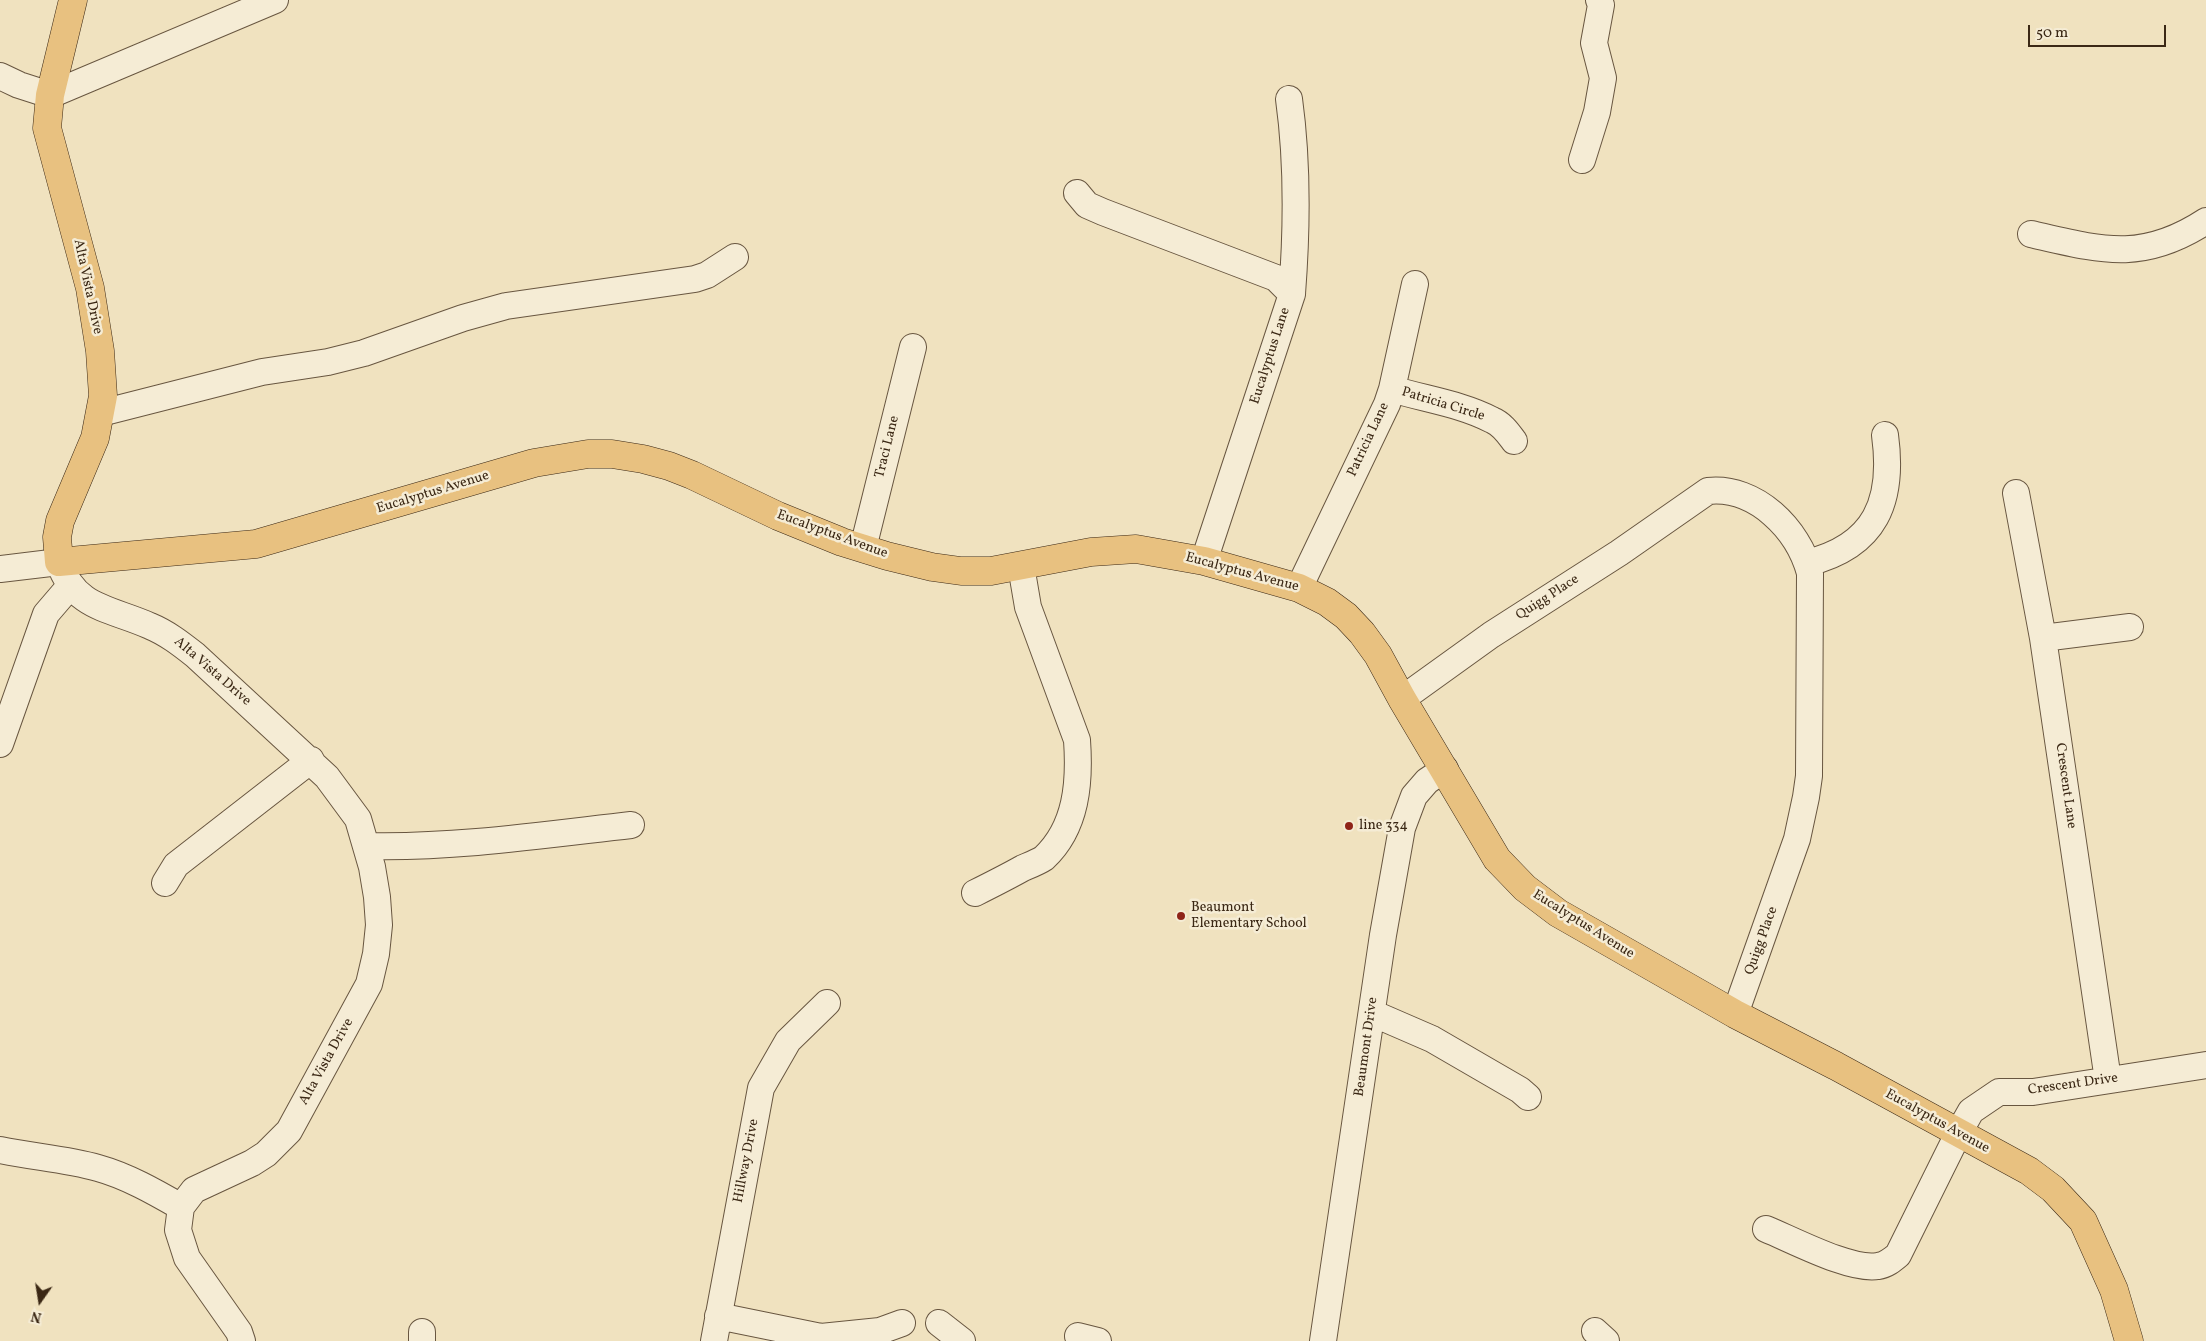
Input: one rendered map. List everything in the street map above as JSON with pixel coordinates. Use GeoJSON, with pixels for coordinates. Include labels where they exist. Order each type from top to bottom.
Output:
{"type":"FeatureCollection","features":[{"type":"Feature","properties":{"kind":"main road","name":"Alta Vista Drive"},"geometry":{"type":"LineString","coordinates":[[64,574],[57,537],[60,521],[95,438],[103,396],[100,351],[90,288],[47,128],[50,96],[72,0]]}},
{"type":"Feature","properties":{"kind":"main road","name":"Eucalyptus Avenue"},"geometry":{"type":"LineString","coordinates":[[64,574],[256,544],[534,463],[588,454],[612,454],[669,466],[778,516],[863,548],[946,570],[991,571],[1091,552],[1136,549],[1204,561],[1299,588],[1327,602],[1346,616],[1362,633],[1378,655],[1402,699],[1497,858],[1525,888],[1558,913],[1735,1014],[1836,1066],[2029,1171],[2053,1189],[2083,1221],[2114,1290],[2129,1341]]}},
{"type":"Feature","properties":{"kind":"street"},"geometry":{"type":"LineString","coordinates":[[0,76],[50,96],[275,0]]}},
{"type":"Feature","properties":{"kind":"street"},"geometry":{"type":"LineString","coordinates":[[1582,160],[1597,112],[1603,78],[1594,43],[1601,5],[1599,0]]}},
{"type":"Feature","properties":{"kind":"street"},"geometry":{"type":"LineString","coordinates":[[1289,100],[1294,134],[1296,199],[1292,294]]}},
{"type":"Feature","properties":{"kind":"street","name":"Eucalyptus Lane"},"geometry":{"type":"LineString","coordinates":[[1077,193],[1087,205],[1276,278],[1292,294],[1204,561]]}},
{"type":"Feature","properties":{"kind":"street"},"geometry":{"type":"LineString","coordinates":[[2031,234],[2110,250],[2132,249],[2170,241],[2206,221]]}},
{"type":"Feature","properties":{"kind":"street"},"geometry":{"type":"LineString","coordinates":[[101,413],[262,372],[328,362],[364,353],[463,318],[506,306],[695,279],[707,275],[735,257]]}},
{"type":"Feature","properties":{"kind":"street","name":"Patricia Lane"},"geometry":{"type":"LineString","coordinates":[[1299,588],[1392,389],[1415,284]]}},
{"type":"Feature","properties":{"kind":"street","name":"Traci Lane"},"geometry":{"type":"LineString","coordinates":[[863,548],[913,346]]}},
{"type":"Feature","properties":{"kind":"street","name":"Patricia Circle"},"geometry":{"type":"LineString","coordinates":[[1392,389],[1473,412],[1494,420],[1506,430],[1514,441]]}},
{"type":"Feature","properties":{"kind":"street"},"geometry":{"type":"LineString","coordinates":[[1807,563],[1834,556],[1864,532],[1875,519],[1886,492],[1888,466],[1885,435]]}},
{"type":"Feature","properties":{"kind":"street","name":"Quigg Place"},"geometry":{"type":"LineString","coordinates":[[1402,699],[1491,635],[1619,553],[1708,491],[1723,490],[1735,493],[1769,510],[1786,528],[1807,563],[1810,573],[1809,776],[1797,839],[1735,1014]]}},
{"type":"Feature","properties":{"kind":"street","name":"Crescent Lane"},"geometry":{"type":"LineString","coordinates":[[2016,493],[2043,638],[2108,1080]]}},
{"type":"Feature","properties":{"kind":"street"},"geometry":{"type":"LineString","coordinates":[[975,893],[1043,859],[1057,842],[1069,820],[1076,801],[1079,762],[1077,740],[1028,606],[1021,566]]}},
{"type":"Feature","properties":{"kind":"street"},"geometry":{"type":"LineString","coordinates":[[0,569],[64,574],[46,614],[0,744]]}},
{"type":"Feature","properties":{"kind":"street","name":"Alta Vista Drive"},"geometry":{"type":"LineString","coordinates":[[64,574],[79,595],[90,602],[173,637],[311,760],[328,777],[358,820],[367,846],[375,881],[379,925],[371,978],[358,1007],[304,1106],[284,1137],[266,1154],[252,1163],[194,1190],[181,1207]]}},
{"type":"Feature","properties":{"kind":"street"},"geometry":{"type":"LineString","coordinates":[[2043,638],[2130,627]]}},
{"type":"Feature","properties":{"kind":"street"},"geometry":{"type":"LineString","coordinates":[[165,883],[176,865],[311,760]]}},
{"type":"Feature","properties":{"kind":"street","name":"Beaumont Drive"},"geometry":{"type":"LineString","coordinates":[[1323,1341],[1402,828],[1414,796],[1427,781],[1445,770]]}},
{"type":"Feature","properties":{"kind":"street"},"geometry":{"type":"LineString","coordinates":[[367,846],[414,847],[474,843],[631,825]]}},
{"type":"Feature","properties":{"kind":"street","name":"Hillway Drive"},"geometry":{"type":"LineString","coordinates":[[716,1328],[761,1088],[788,1041],[826,1003]]}},
{"type":"Feature","properties":{"kind":"street"},"geometry":{"type":"LineString","coordinates":[[1372,1013],[1432,1040],[1520,1090],[1528,1097]]}},
{"type":"Feature","properties":{"kind":"street","name":"Crescent Drive"},"geometry":{"type":"LineString","coordinates":[[1766,1229],[1834,1258],[1860,1266],[1876,1267],[1887,1264],[1898,1256],[1971,1111],[1999,1092],[2033,1092],[2206,1066]]}},
{"type":"Feature","properties":{"kind":"street"},"geometry":{"type":"LineString","coordinates":[[0,1150],[100,1168],[141,1185],[181,1207],[178,1230],[187,1258],[239,1332],[242,1341]]}},
{"type":"Feature","properties":{"kind":"street"},"geometry":{"type":"LineString","coordinates":[[716,1328],[821,1337],[880,1331],[902,1323]]}},
{"type":"Feature","properties":{"kind":"street"},"geometry":{"type":"LineString","coordinates":[[938,1323],[962,1341]]}},
{"type":"Feature","properties":{"kind":"place","name":"line 334"},"geometry":{"type":"Point","coordinates":[1349,826]}},
{"type":"Feature","properties":{"kind":"place","name":"Beaumont Elementary School"},"geometry":{"type":"Point","coordinates":[1181,916]}}]}
